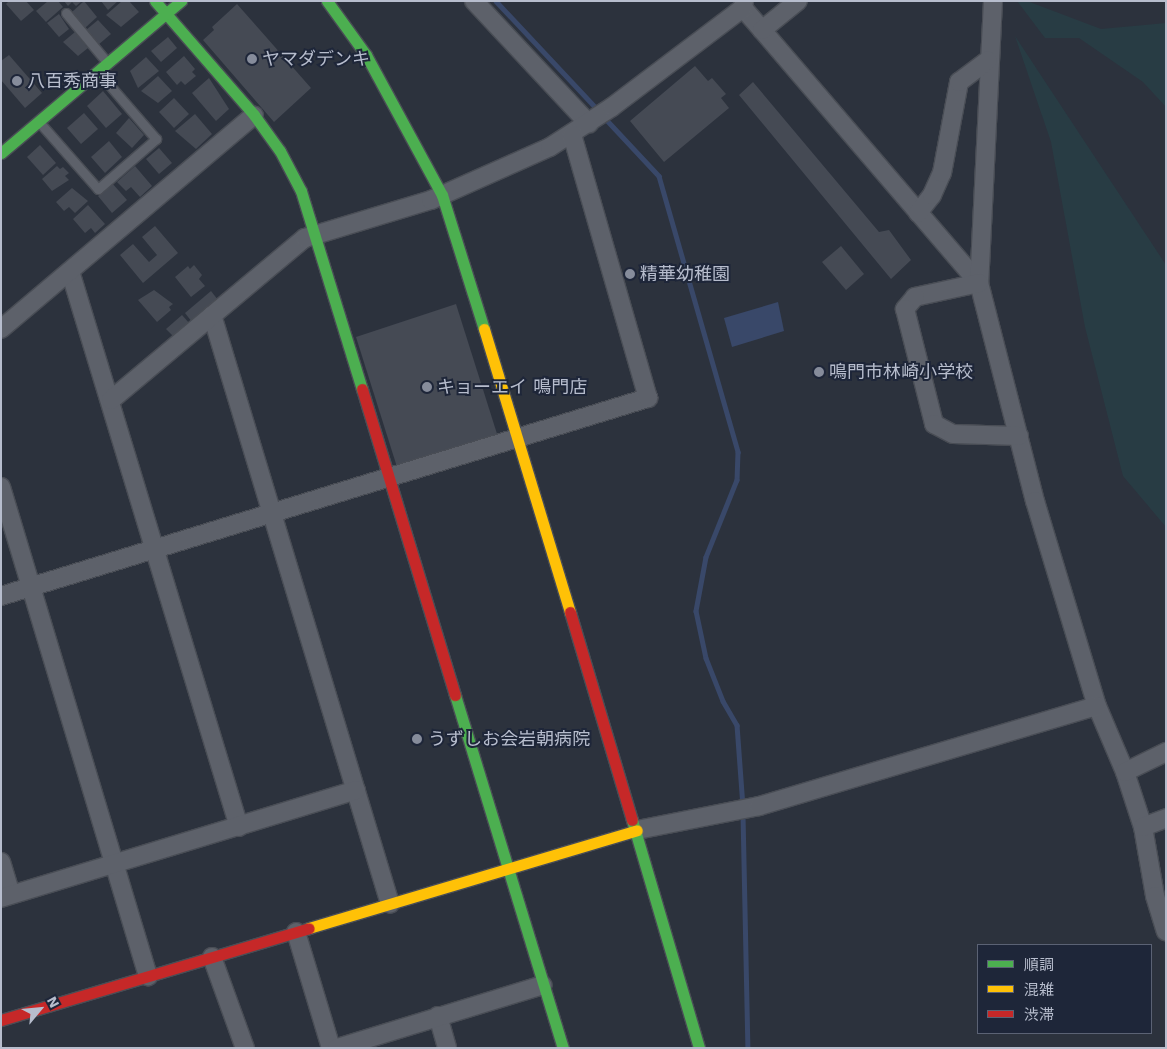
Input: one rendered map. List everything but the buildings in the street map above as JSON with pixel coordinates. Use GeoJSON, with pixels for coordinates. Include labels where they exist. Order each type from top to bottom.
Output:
{"type":"FeatureCollection","features":[{"type":"Feature","properties":{"kind":"street"},"geometry":{"type":"LineString","coordinates":[[155,1],[254,115],[291,171],[314,234],[390,479],[507,869],[563,1048]]}},
{"type":"Feature","properties":{"kind":"street"},"geometry":{"type":"LineString","coordinates":[[1,153],[181,1]]}},
{"type":"Feature","properties":{"kind":"street"},"geometry":{"type":"LineString","coordinates":[[327,1],[374,70],[442,195],[519,438],[637,830],[700,1048]]}},
{"type":"Feature","properties":{"kind":"street"},"geometry":{"type":"LineString","coordinates":[[474,1],[592,122]]}},
{"type":"Feature","properties":{"kind":"street"},"geometry":{"type":"LineString","coordinates":[[762,30],[798,1]]}},
{"type":"Feature","properties":{"kind":"street"},"geometry":{"type":"LineString","coordinates":[[993,1],[988,60],[978,283],[1019,436],[1097,706],[1125,772],[1143,827],[1155,896],[1166,931]]}},
{"type":"Feature","properties":{"kind":"street"},"geometry":{"type":"LineString","coordinates":[[111,400],[305,238],[442,195],[572,135],[612,107],[744,5],[762,30],[978,283]]}},
{"type":"Feature","properties":{"kind":"street"},"geometry":{"type":"LineString","coordinates":[[918,213],[932,195],[942,173],[959,82],[988,60]]}},
{"type":"Feature","properties":{"kind":"street"},"geometry":{"type":"LineString","coordinates":[[1,329],[254,115]]}},
{"type":"Feature","properties":{"kind":"street"},"geometry":{"type":"LineString","coordinates":[[1,596],[390,479],[648,398],[572,135]]}},
{"type":"Feature","properties":{"kind":"street"},"geometry":{"type":"LineString","coordinates":[[70,271],[111,400],[239,827]]}},
{"type":"Feature","properties":{"kind":"street"},"geometry":{"type":"LineString","coordinates":[[978,283],[915,297],[905,308],[934,424],[953,434],[1019,436]]}},
{"type":"Feature","properties":{"kind":"street"},"geometry":{"type":"LineString","coordinates":[[212,315],[390,904]]}},
{"type":"Feature","properties":{"kind":"street"},"geometry":{"type":"LineString","coordinates":[[1,487],[148,976]]}},
{"type":"Feature","properties":{"kind":"street"},"geometry":{"type":"LineString","coordinates":[[1,1020],[637,830],[758,806],[1097,706]]}},
{"type":"Feature","properties":{"kind":"street"},"geometry":{"type":"LineString","coordinates":[[1125,772],[1166,752]]}},
{"type":"Feature","properties":{"kind":"street"},"geometry":{"type":"LineString","coordinates":[[1,862],[6,896],[116,865],[356,790]]}},
{"type":"Feature","properties":{"kind":"street"},"geometry":{"type":"LineString","coordinates":[[1143,827],[1166,818]]}},
{"type":"Feature","properties":{"kind":"street"},"geometry":{"type":"LineString","coordinates":[[296,932],[330,1048]]}},
{"type":"Feature","properties":{"kind":"street"},"geometry":{"type":"LineString","coordinates":[[212,957],[245,1048]]}},
{"type":"Feature","properties":{"kind":"street"},"geometry":{"type":"LineString","coordinates":[[337,1048],[543,984]]}},
{"type":"Feature","properties":{"kind":"street"},"geometry":{"type":"LineString","coordinates":[[438,1016],[447,1048]]}},
{"type":"Feature","properties":{"kind":"lane"},"geometry":{"type":"LineString","coordinates":[[66,13],[108,63]]}},
{"type":"Feature","properties":{"kind":"lane"},"geometry":{"type":"LineString","coordinates":[[38,121],[98,190],[156,138],[98,71]]}},
{"type":"Feature","properties":{"kind":"shaded area"},"geometry":{"type":"Polygon","coordinates":[[[1017,1],[1027,1],[1101,29],[1166,23],[1166,107],[1143,82],[1079,38],[1045,38],[1017,1]]]}},
{"type":"Feature","properties":{"kind":"shaded area"},"geometry":{"type":"Polygon","coordinates":[[[1015,36],[1166,265],[1166,527],[1123,476],[1085,327],[1051,142],[1015,36]]]}},
{"type":"Feature","properties":{"kind":"water"},"geometry":{"type":"Polygon","coordinates":[[[778,302],[784,331],[732,347],[724,318],[778,302]]]}},
{"type":"Feature","properties":{"kind":"waterway"},"geometry":{"type":"LineString","coordinates":[[496,1],[599,111]]}},
{"type":"Feature","properties":{"kind":"waterway"},"geometry":{"type":"LineString","coordinates":[[604,117],[659,176],[738,452],[737,480],[706,557],[696,611],[706,658],[723,701],[737,725],[743,807]]}},
{"type":"Feature","properties":{"kind":"waterway"},"geometry":{"type":"LineString","coordinates":[[743,814],[748,1048]]}},
{"type":"Feature","properties":{"kind":"traffic: fast"},"geometry":{"type":"LineString","coordinates":[[155,1],[254,115],[280,151],[301,191],[362,389]]}},
{"type":"Feature","properties":{"kind":"traffic: fast"},"geometry":{"type":"LineString","coordinates":[[1,153],[181,1]]}},
{"type":"Feature","properties":{"kind":"traffic: fast"},"geometry":{"type":"LineString","coordinates":[[327,1],[366,55],[442,195],[484,329]]}},
{"type":"Feature","properties":{"kind":"traffic: fast"},"geometry":{"type":"LineString","coordinates":[[455,695],[563,1048]]}},
{"type":"Feature","properties":{"kind":"traffic: fast"},"geometry":{"type":"LineString","coordinates":[[632,820],[699,1048]]}},
{"type":"Feature","properties":{"kind":"traffic: slow"},"geometry":{"type":"LineString","coordinates":[[484,329],[570,612]]}},
{"type":"Feature","properties":{"kind":"traffic: slow"},"geometry":{"type":"LineString","coordinates":[[309,928],[637,830]]}},
{"type":"Feature","properties":{"kind":"traffic: jam"},"geometry":{"type":"LineString","coordinates":[[362,389],[455,695]]}},
{"type":"Feature","properties":{"kind":"traffic: jam"},"geometry":{"type":"LineString","coordinates":[[570,612],[632,820]]}},
{"type":"Feature","properties":{"kind":"traffic: jam"},"geometry":{"type":"LineString","coordinates":[[1,1020],[309,928]]}},
{"type":"Feature","properties":{"kind":"place","name":"ヤマダデンキ"},"geometry":{"type":"Point","coordinates":[252,59]}},
{"type":"Feature","properties":{"kind":"place","name":"八百秀商事"},"geometry":{"type":"Point","coordinates":[17,81]}},
{"type":"Feature","properties":{"kind":"place","name":"精華幼稚園"},"geometry":{"type":"Point","coordinates":[630,274]}},
{"type":"Feature","properties":{"kind":"place","name":"鳴門市林崎小学校"},"geometry":{"type":"Point","coordinates":[819,372]}},
{"type":"Feature","properties":{"kind":"place","name":"キョーエイ 鳴門店"},"geometry":{"type":"Point","coordinates":[427,387]}},
{"type":"Feature","properties":{"kind":"place","name":"うずしお会岩朝病院"},"geometry":{"type":"Point","coordinates":[417,739]}}]}
